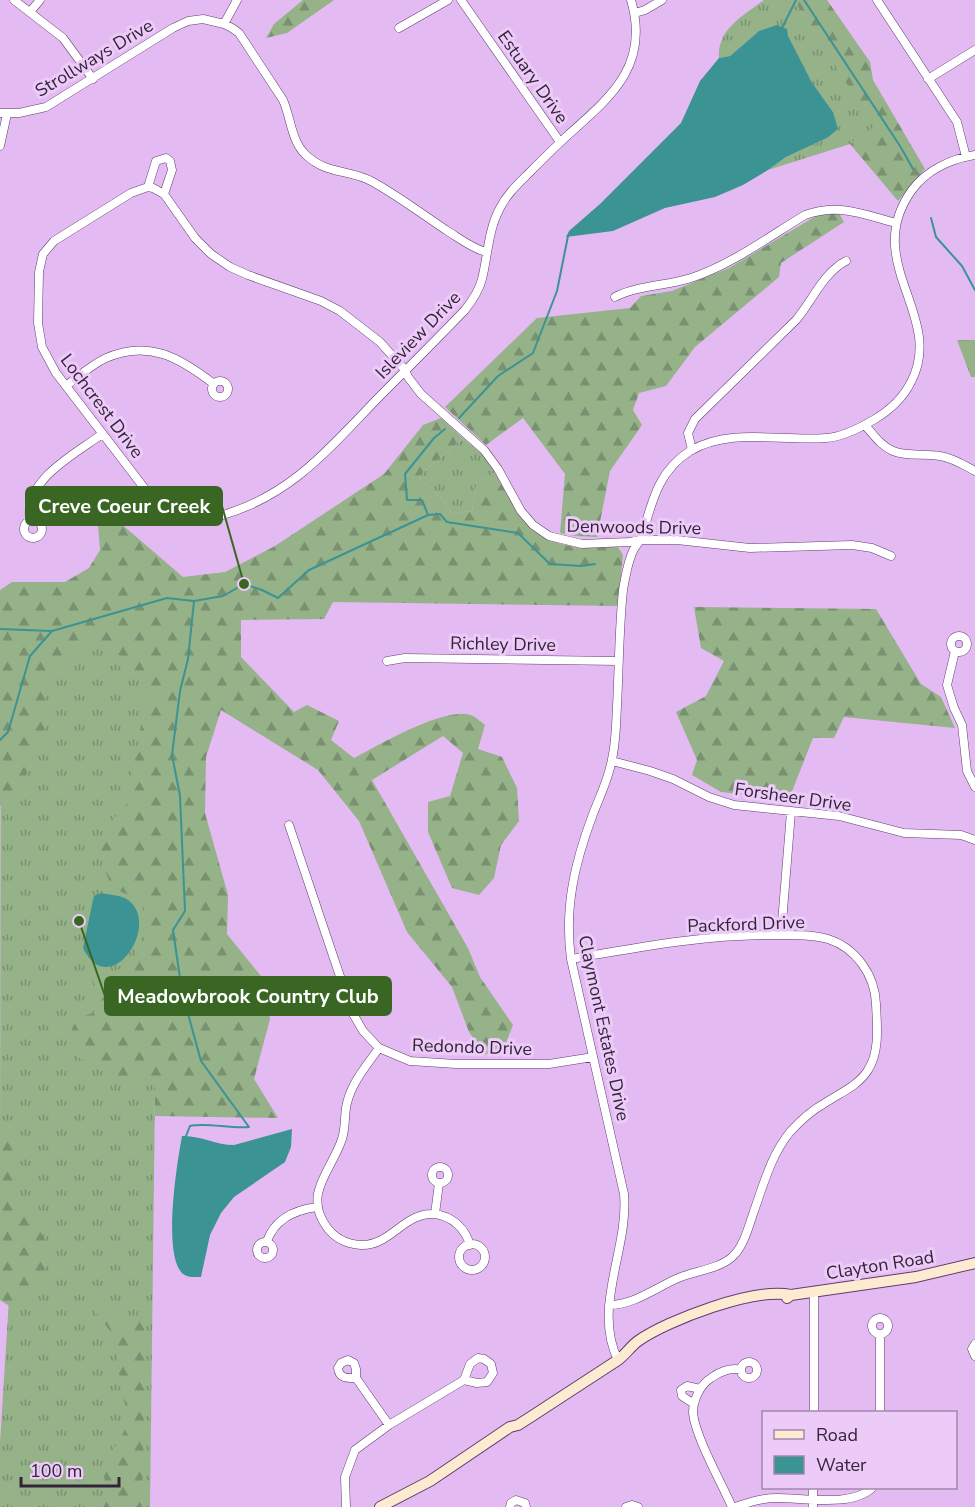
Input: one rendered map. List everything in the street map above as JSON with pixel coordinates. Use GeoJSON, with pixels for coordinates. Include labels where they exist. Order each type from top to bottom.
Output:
{"type":"FeatureCollection","features":[{"type":"Feature","properties":{"kind":"main road","name":"Clayton Road"},"geometry":{"type":"LineString","coordinates":[[380,1507],[414,1490],[629,1352],[703,1318],[732,1309],[782,1300],[791,1295],[916,1277],[975,1263]]}},
{"type":"Feature","properties":{"kind":"main road","name":"Clayton Road"},"geometry":{"type":"LineString","coordinates":[[397,1507],[514,1433],[518,1425]]}},
{"type":"Feature","properties":{"kind":"street"},"geometry":{"type":"LineString","coordinates":[[14,0],[63,38],[93,79]]}},
{"type":"Feature","properties":{"kind":"street"},"geometry":{"type":"LineString","coordinates":[[30,12],[40,0]]}},
{"type":"Feature","properties":{"kind":"street"},"geometry":{"type":"LineString","coordinates":[[237,0],[224,24],[239,33],[278,91],[288,111],[292,133],[307,156],[333,171],[372,181],[464,242],[486,252]]}},
{"type":"Feature","properties":{"kind":"street"},"geometry":{"type":"LineString","coordinates":[[399,28],[447,0]]}},
{"type":"Feature","properties":{"kind":"street","name":"Estuary Drive"},"geometry":{"type":"LineString","coordinates":[[461,0],[560,142]]}},
{"type":"Feature","properties":{"kind":"street","name":"Isleview Drive"},"geometry":{"type":"LineString","coordinates":[[182,519],[205,519],[227,514],[266,499],[279,491],[314,463],[472,300],[482,279],[486,252],[500,208],[511,192],[560,142],[607,100],[627,74],[635,39],[635,13],[631,0]]}},
{"type":"Feature","properties":{"kind":"street"},"geometry":{"type":"LineString","coordinates":[[635,13],[662,0]]}},
{"type":"Feature","properties":{"kind":"street"},"geometry":{"type":"LineString","coordinates":[[877,0],[957,122],[971,156]]}},
{"type":"Feature","properties":{"kind":"street","name":"Strollways Drive"},"geometry":{"type":"LineString","coordinates":[[3,113],[46,107],[188,21],[203,19],[224,24]]}},
{"type":"Feature","properties":{"kind":"street"},"geometry":{"type":"LineString","coordinates":[[928,79],[975,50]]}},
{"type":"Feature","properties":{"kind":"street"},"geometry":{"type":"LineString","coordinates":[[0,146],[3,113]]}},
{"type":"Feature","properties":{"kind":"street","name":"Claymont Estates Drive"},"geometry":{"type":"LineString","coordinates":[[618,1360],[610,1342],[609,1305],[622,1237],[625,1206],[622,1179],[571,958],[568,922],[573,878],[583,842],[612,761],[623,589],[634,549],[641,540],[650,503],[663,476],[692,450],[709,442],[728,438],[828,438],[865,425],[898,401],[912,381],[920,355],[919,332],[895,258],[896,223],[906,198],[924,177],[946,164],[971,156]]}},
{"type":"Feature","properties":{"kind":"street"},"geometry":{"type":"LineString","coordinates":[[161,158],[170,161],[172,170],[164,194],[147,187],[156,161],[161,158]]}},
{"type":"Feature","properties":{"kind":"street","name":"Lochcrest Drive"},"geometry":{"type":"LineString","coordinates":[[147,187],[131,193],[54,241],[43,254],[39,272],[39,335],[48,359],[102,434],[155,502],[171,515],[182,519]]}},
{"type":"Feature","properties":{"kind":"street","name":"Denwoods Drive"},"geometry":{"type":"LineString","coordinates":[[164,194],[195,238],[211,254],[230,267],[248,275],[304,293],[340,311],[380,342],[405,370],[421,394],[484,450],[498,468],[521,511],[541,531],[558,540],[582,544],[676,540],[750,548],[852,545],[872,548],[891,556]]}},
{"type":"Feature","properties":{"kind":"street"},"geometry":{"type":"LineString","coordinates":[[615,297],[631,289],[659,286],[702,274],[727,262],[805,215],[817,211],[839,209],[896,223]]}},
{"type":"Feature","properties":{"kind":"street"},"geometry":{"type":"LineString","coordinates":[[692,450],[688,433],[695,419],[796,320],[834,267],[846,261]]}},
{"type":"Feature","properties":{"kind":"street"},"geometry":{"type":"LineString","coordinates":[[67,386],[105,358],[146,350],[172,356],[214,384]]}},
{"type":"Feature","properties":{"kind":"street"},"geometry":{"type":"LineString","coordinates":[[865,425],[882,444],[893,451],[941,456],[975,471]]}},
{"type":"Feature","properties":{"kind":"street"},"geometry":{"type":"LineString","coordinates":[[30,520],[31,498],[40,482],[102,434]]}},
{"type":"Feature","properties":{"kind":"street"},"geometry":{"type":"LineString","coordinates":[[956,651],[946,685],[962,725],[967,771],[975,787]]}},
{"type":"Feature","properties":{"kind":"street","name":"Richley Drive"},"geometry":{"type":"LineString","coordinates":[[387,661],[405,658],[619,661]]}},
{"type":"Feature","properties":{"kind":"street","name":"Forsheer Drive"},"geometry":{"type":"LineString","coordinates":[[612,761],[665,776],[709,797],[734,805],[839,816],[904,833],[961,835],[975,840]]}},
{"type":"Feature","properties":{"kind":"street"},"geometry":{"type":"LineString","coordinates":[[781,935],[790,812]]}},
{"type":"Feature","properties":{"kind":"street","name":"Redondo Drive"},"geometry":{"type":"LineString","coordinates":[[289,825],[352,1012],[363,1031],[379,1048],[399,1058],[420,1063],[549,1064],[593,1057]]}},
{"type":"Feature","properties":{"kind":"street","name":"Packford Drive"},"geometry":{"type":"LineString","coordinates":[[571,958],[707,937],[781,935],[828,939],[850,951],[866,969],[876,997],[876,1051],[872,1064],[857,1083],[810,1113],[779,1148],[740,1248],[729,1260],[717,1266],[678,1278],[622,1305],[609,1305]]}},
{"type":"Feature","properties":{"kind":"street"},"geometry":{"type":"LineString","coordinates":[[379,1048],[351,1090],[345,1110],[343,1137],[321,1183],[317,1207],[320,1217],[332,1235],[347,1242],[363,1245],[386,1238],[417,1216],[435,1214],[457,1223],[463,1229],[470,1245]]}},
{"type":"Feature","properties":{"kind":"street"},"geometry":{"type":"LineString","coordinates":[[435,1214],[439,1183]]}},
{"type":"Feature","properties":{"kind":"street"},"geometry":{"type":"LineString","coordinates":[[267,1241],[275,1225],[285,1217],[301,1210],[317,1207]]}},
{"type":"Feature","properties":{"kind":"street"},"geometry":{"type":"LineString","coordinates":[[814,1292],[814,1411]]}},
{"type":"Feature","properties":{"kind":"street"},"geometry":{"type":"LineString","coordinates":[[880,1335],[880,1411]]}},
{"type":"Feature","properties":{"kind":"street"},"geometry":{"type":"LineString","coordinates":[[975,1344],[972,1349],[975,1356]]}},
{"type":"Feature","properties":{"kind":"street"},"geometry":{"type":"LineString","coordinates":[[741,1370],[736,1368],[719,1373],[705,1382],[694,1404],[694,1420],[734,1507],[758,1499],[813,1503],[840,1502],[859,1499],[871,1489]]}},
{"type":"Feature","properties":{"kind":"street"},"geometry":{"type":"LineString","coordinates":[[356,1378],[389,1425]]}},
{"type":"Feature","properties":{"kind":"street"},"geometry":{"type":"LineString","coordinates":[[346,1507],[345,1477],[355,1449],[389,1425],[464,1380]]}},
{"type":"Feature","properties":{"kind":"street"},"geometry":{"type":"LineString","coordinates":[[694,1404],[682,1396],[681,1390],[687,1386],[700,1389]]}},
{"type":"Feature","properties":{"kind":"street"},"geometry":{"type":"LineString","coordinates":[[510,1507],[514,1501],[520,1500],[525,1503],[526,1507]]}},
{"type":"Feature","properties":{"kind":"street"},"geometry":{"type":"LineString","coordinates":[[626,1507],[634,1505],[638,1507]]}},
{"type":"Feature","properties":{"kind":"green space"},"geometry":{"type":"Polygon","coordinates":[[[303,0],[334,0],[287,33],[266,38],[274,24],[303,0]]]}},
{"type":"Feature","properties":{"kind":"green space"},"geometry":{"type":"Polygon","coordinates":[[[764,0],[794,0],[875,127],[850,144],[768,170],[786,157],[827,138],[833,112],[811,81],[759,31],[730,56],[719,58],[719,48],[727,31],[764,0]]]}},
{"type":"Feature","properties":{"kind":"green space"},"geometry":{"type":"Polygon","coordinates":[[[794,0],[827,0],[870,62],[873,80],[925,169],[898,201],[850,144],[874,127],[794,0]]]}},
{"type":"Feature","properties":{"kind":"green space"},"geometry":{"type":"Polygon","coordinates":[[[836,208],[844,222],[781,263],[779,277],[695,347],[666,386],[639,393],[633,410],[642,425],[610,471],[597,537],[560,533],[565,474],[523,418],[486,445],[445,407],[537,318],[630,308],[641,296],[672,291],[729,268],[821,213],[836,208]]]}},
{"type":"Feature","properties":{"kind":"green space"},"geometry":{"type":"Polygon","coordinates":[[[957,340],[975,340],[975,377],[971,377],[957,340]]]}},
{"type":"Feature","properties":{"kind":"green space"},"geometry":{"type":"Polygon","coordinates":[[[441,418],[463,438],[418,477],[443,500],[452,514],[472,511],[477,480],[495,473],[518,511],[535,531],[561,544],[577,547],[618,547],[623,555],[618,606],[333,602],[324,619],[241,620],[241,657],[294,712],[307,705],[339,721],[331,740],[354,758],[413,728],[447,716],[462,714],[473,716],[485,725],[478,749],[502,757],[517,788],[519,821],[501,845],[494,878],[479,895],[452,888],[428,832],[428,802],[450,796],[463,753],[443,736],[372,780],[468,948],[480,977],[513,1025],[502,1053],[484,1054],[469,1032],[452,987],[407,932],[359,821],[318,770],[221,710],[206,757],[205,813],[228,895],[227,934],[264,980],[270,1019],[254,1079],[278,1118],[155,1116],[155,1086],[109,1074],[76,1056],[72,1029],[77,1018],[93,1013],[100,1000],[90,975],[115,971],[127,965],[134,958],[142,940],[144,920],[141,900],[112,888],[100,852],[105,832],[127,804],[146,698],[142,683],[124,659],[107,646],[87,644],[70,653],[47,682],[46,700],[50,716],[27,773],[16,794],[0,806],[0,590],[12,582],[65,582],[89,568],[100,550],[97,512],[112,516],[183,577],[225,572],[275,546],[384,474],[423,425],[441,418]]]}},
{"type":"Feature","properties":{"kind":"green space"},"geometry":{"type":"Polygon","coordinates":[[[463,438],[483,455],[495,473],[477,480],[472,511],[452,514],[443,500],[418,477],[463,438]]]}},
{"type":"Feature","properties":{"kind":"green space"},"geometry":{"type":"Polygon","coordinates":[[[1,592],[161,599],[150,1507],[0,1507],[0,1442],[9,1299],[0,1170],[1,592]]]}},
{"type":"Feature","properties":{"kind":"green space"},"geometry":{"type":"Polygon","coordinates":[[[694,607],[876,609],[921,684],[941,697],[955,728],[844,717],[834,738],[813,738],[789,799],[721,792],[692,775],[697,760],[676,712],[706,696],[724,661],[701,648],[694,607]]]}},
{"type":"Feature","properties":{"kind":"green space"},"geometry":{"type":"Polygon","coordinates":[[[0,1118],[17,1161],[17,1192],[20,1209],[43,1235],[47,1251],[42,1290],[29,1302],[14,1309],[0,1300],[0,1118]]]}},
{"type":"Feature","properties":{"kind":"green space"},"geometry":{"type":"Polygon","coordinates":[[[92,1301],[117,1324],[130,1328],[137,1317],[140,1304],[146,1339],[142,1507],[96,1507],[107,1489],[104,1477],[108,1456],[121,1439],[128,1420],[119,1373],[117,1340],[97,1314],[92,1301]]]}},
{"type":"Feature","properties":{"kind":"water"},"geometry":{"type":"Polygon","coordinates":[[[777,25],[787,29],[788,36],[811,81],[833,112],[838,129],[827,138],[786,157],[743,185],[715,197],[665,208],[613,231],[566,237],[569,231],[600,204],[681,123],[700,81],[719,58],[730,56],[759,31],[777,25]]]}},
{"type":"Feature","properties":{"kind":"water"},"geometry":{"type":"Polygon","coordinates":[[[101,893],[128,900],[137,911],[139,925],[136,940],[128,954],[118,963],[106,967],[94,963],[83,948],[94,896],[101,893]]]}},
{"type":"Feature","properties":{"kind":"water"},"geometry":{"type":"Polygon","coordinates":[[[292,1129],[291,1147],[285,1162],[234,1197],[221,1213],[210,1235],[201,1277],[189,1277],[183,1274],[177,1264],[173,1249],[172,1230],[182,1136],[234,1145],[292,1129]]]}},
{"type":"Feature","properties":{"kind":"waterway"},"geometry":{"type":"LineString","coordinates":[[781,30],[796,0]]}},
{"type":"Feature","properties":{"kind":"waterway"},"geometry":{"type":"LineString","coordinates":[[804,0],[913,169]]}},
{"type":"Feature","properties":{"kind":"waterway"},"geometry":{"type":"LineString","coordinates":[[931,218],[936,237],[962,266],[975,290]]}},
{"type":"Feature","properties":{"kind":"waterway"},"geometry":{"type":"LineString","coordinates":[[459,418],[498,376],[533,353],[557,291],[568,236]]}},
{"type":"Feature","properties":{"kind":"waterway"},"geometry":{"type":"LineString","coordinates":[[0,740],[8,732],[30,656],[52,631],[167,598],[194,601],[223,596],[244,584],[278,598],[309,570],[428,515],[422,500],[407,500],[405,474],[434,438],[445,429]]}},
{"type":"Feature","properties":{"kind":"waterway"},"geometry":{"type":"LineString","coordinates":[[428,515],[440,514],[447,522],[518,533],[550,564],[581,566],[595,564]]}},
{"type":"Feature","properties":{"kind":"waterway"},"geometry":{"type":"LineString","coordinates":[[186,1136],[190,1126],[196,1125],[249,1127],[201,1061],[182,992],[173,930],[185,911],[180,796],[172,755],[180,691],[188,659],[194,601]]}},
{"type":"Feature","properties":{"kind":"waterway"},"geometry":{"type":"LineString","coordinates":[[0,629],[51,631]]}},
{"type":"Feature","properties":{"kind":"place","name":"Creve Coeur Creek"},"geometry":{"type":"Point","coordinates":[244,584]}},
{"type":"Feature","properties":{"kind":"place","name":"Meadowbrook Country Club"},"geometry":{"type":"Point","coordinates":[79,921]}}]}
